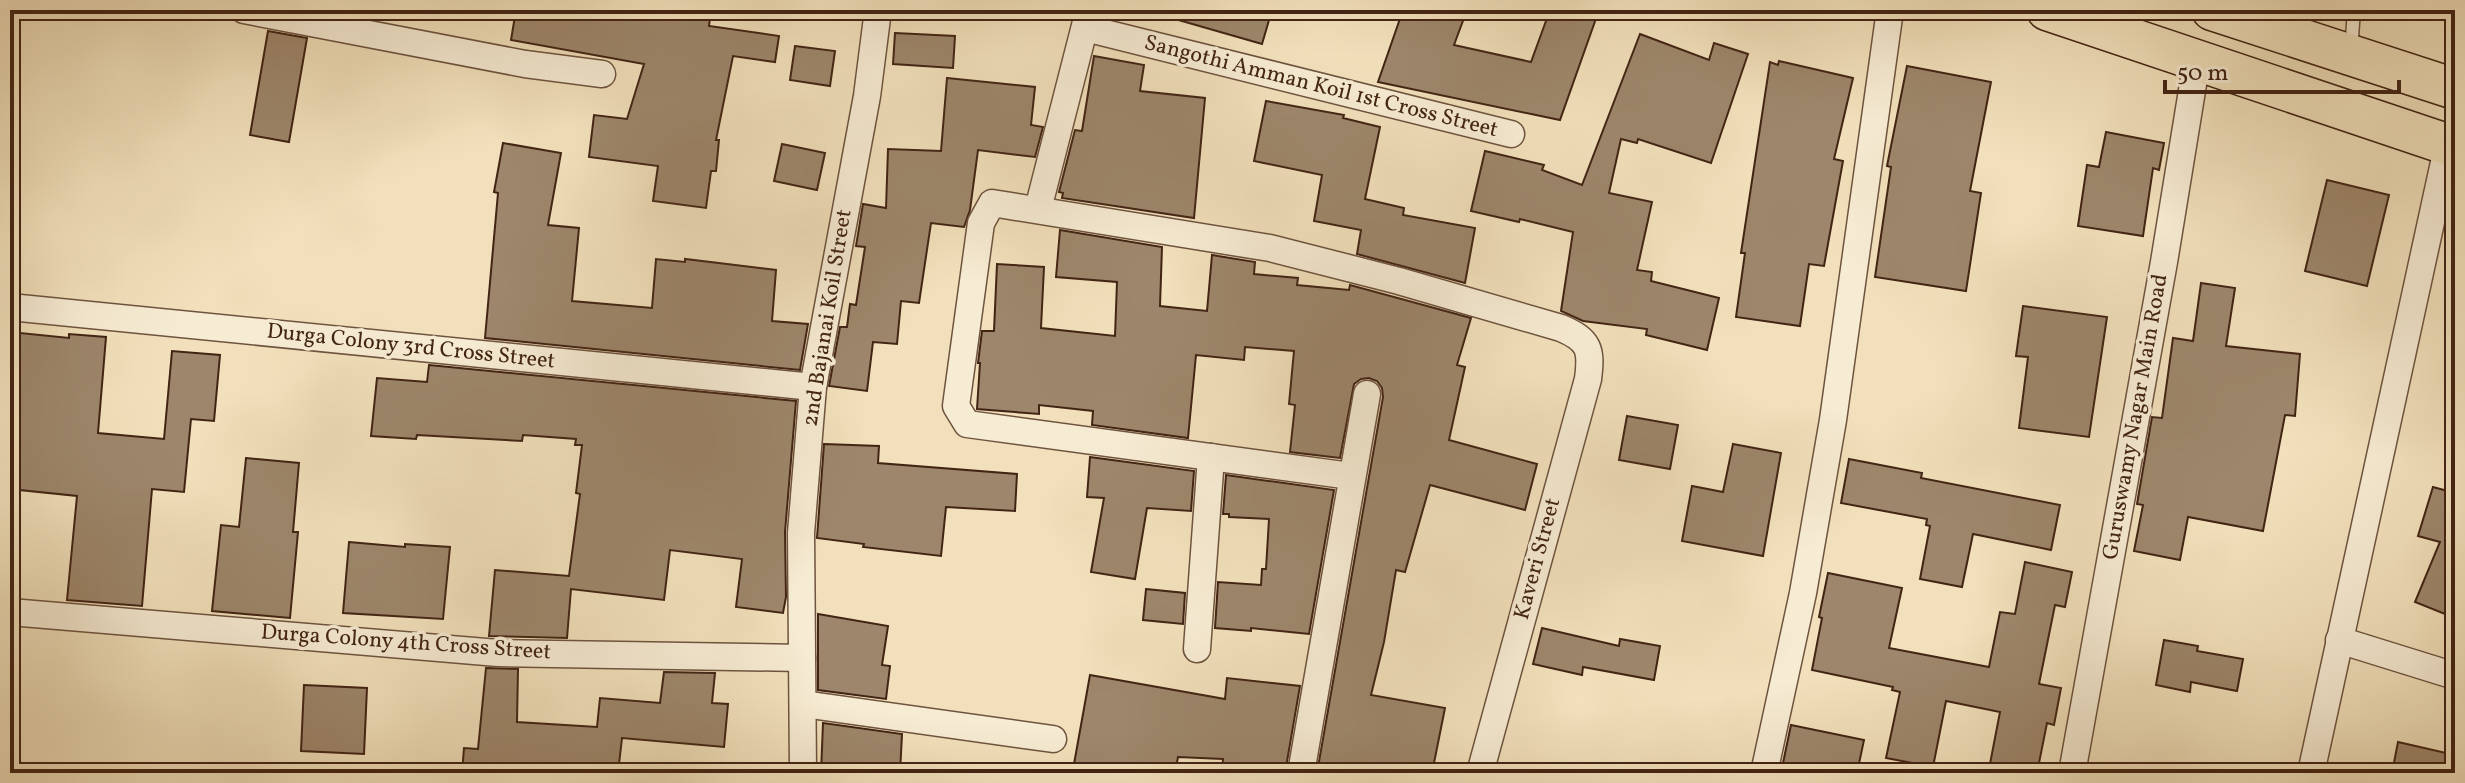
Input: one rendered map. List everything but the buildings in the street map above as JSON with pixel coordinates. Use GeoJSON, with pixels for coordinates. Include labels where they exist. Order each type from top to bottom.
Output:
{"type":"FeatureCollection","features":[{"type":"Feature","properties":{"kind":"main road"},"geometry":{"type":"LineString","coordinates":[[2047,10],[2451,145]]}},
{"type":"Feature","properties":{"kind":"main road"},"geometry":{"type":"LineString","coordinates":[[2215,10],[2455,89]]}},
{"type":"Feature","properties":{"kind":"street"},"geometry":{"type":"LineString","coordinates":[[244,10],[525,64],[602,74]]}},
{"type":"Feature","properties":{"kind":"street","name":"2nd Bajanai Koil Street"},"geometry":{"type":"LineString","coordinates":[[803,773],[801,533],[813,387],[867,96],[878,10]]}},
{"type":"Feature","properties":{"kind":"street"},"geometry":{"type":"LineString","coordinates":[[1764,773],[1803,593],[1833,420],[1890,10]]}},
{"type":"Feature","properties":{"kind":"street"},"geometry":{"type":"LineString","coordinates":[[1087,19],[1038,209],[992,203],[981,223],[956,406],[967,424],[1351,476]]}},
{"type":"Feature","properties":{"kind":"street","name":"Sangothi Amman Koil 1st Cross Street"},"geometry":{"type":"LineString","coordinates":[[1087,19],[1511,134]]}},
{"type":"Feature","properties":{"kind":"street","name":"Guruswamy Nagar Main Road"},"geometry":{"type":"LineString","coordinates":[[2072,773],[2197,60]]}},
{"type":"Feature","properties":{"kind":"street"},"geometry":{"type":"LineString","coordinates":[[2311,773],[2451,145]]}},
{"type":"Feature","properties":{"kind":"street","name":"Kaveri Street"},"geometry":{"type":"LineString","coordinates":[[1038,209],[1270,248],[1561,328],[1586,344],[1591,357],[1588,379],[1480,773]]}},
{"type":"Feature","properties":{"kind":"street","name":"Durga Colony 3rd Cross Street"},"geometry":{"type":"LineString","coordinates":[[10,307],[813,387]]}},
{"type":"Feature","properties":{"kind":"street"},"geometry":{"type":"LineString","coordinates":[[1301,773],[1367,394]]}},
{"type":"Feature","properties":{"kind":"street"},"geometry":{"type":"LineString","coordinates":[[1197,649],[1211,457]]}},
{"type":"Feature","properties":{"kind":"street","name":"Durga Colony 4th Cross Street"},"geometry":{"type":"LineString","coordinates":[[10,612],[498,653],[802,658]]}},
{"type":"Feature","properties":{"kind":"street"},"geometry":{"type":"LineString","coordinates":[[2339,640],[2455,676]]}},
{"type":"Feature","properties":{"kind":"street"},"geometry":{"type":"LineString","coordinates":[[803,704],[1053,739]]}},
{"type":"Feature","properties":{"kind":"lane"},"geometry":{"type":"LineString","coordinates":[[2351,55],[2354,10]]}}]}
